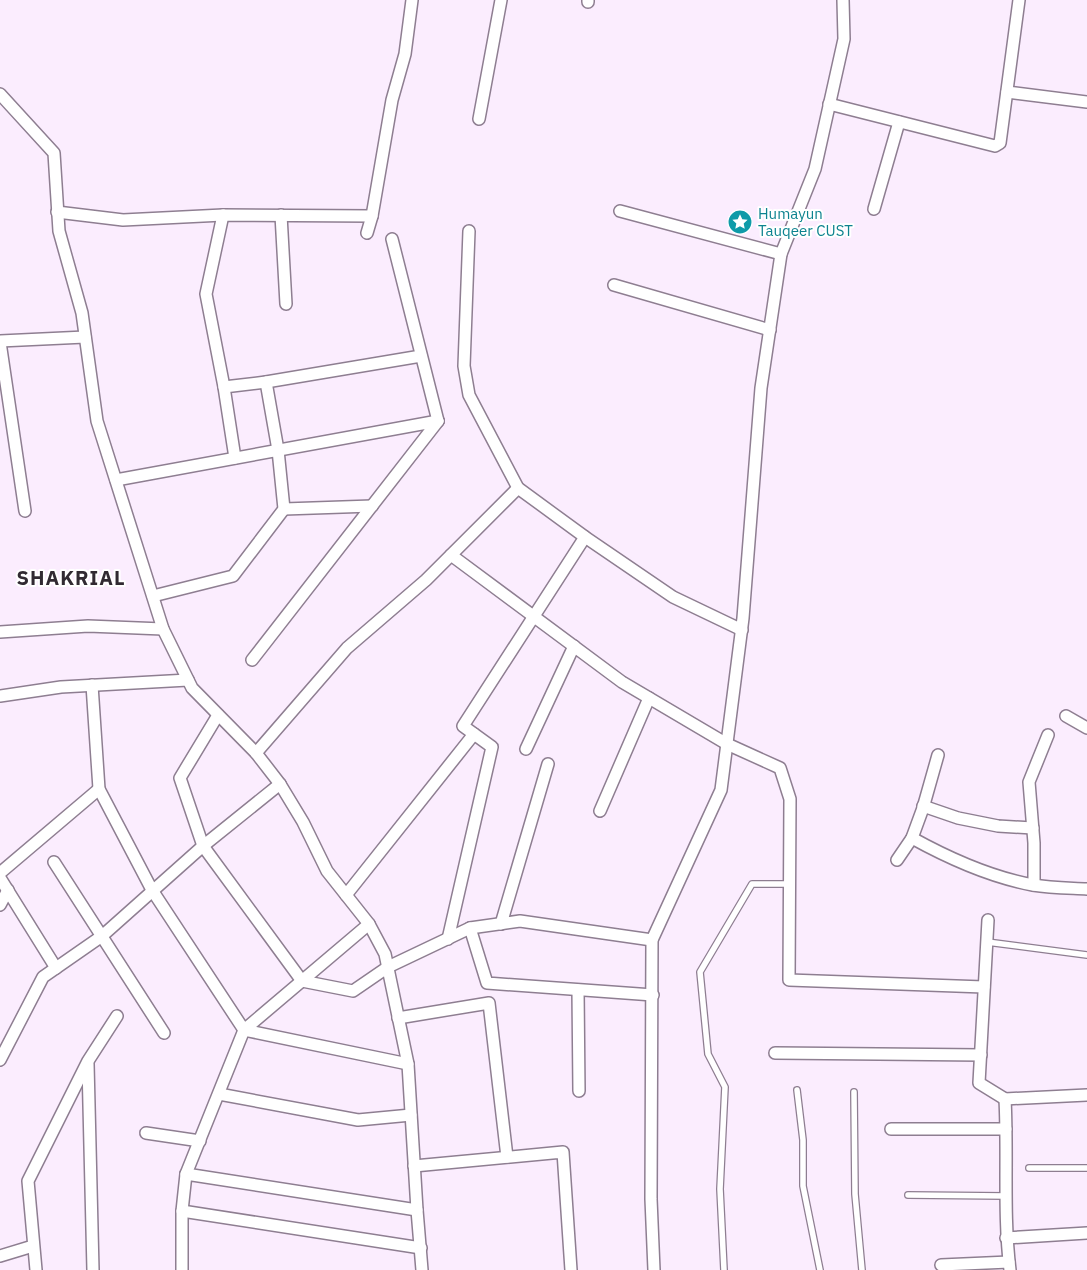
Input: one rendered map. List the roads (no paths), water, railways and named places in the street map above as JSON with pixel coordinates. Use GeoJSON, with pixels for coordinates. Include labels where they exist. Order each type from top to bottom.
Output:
{"type":"FeatureCollection","features":[{"type":"Feature","properties":{"kind":"street"},"geometry":{"type":"LineString","coordinates":[[367,233],[372,216],[392,100],[405,54],[412,0]]}},
{"type":"Feature","properties":{"kind":"street"},"geometry":{"type":"LineString","coordinates":[[479,119],[501,0]]}},
{"type":"Feature","properties":{"kind":"street"},"geometry":{"type":"LineString","coordinates":[[654,1270],[651,1199],[652,940],[721,790],[742,630],[761,388],[781,254],[815,169],[844,39],[843,0]]}},
{"type":"Feature","properties":{"kind":"street"},"geometry":{"type":"LineString","coordinates":[[830,104],[995,146],[1000,143],[1018,0]]}},
{"type":"Feature","properties":{"kind":"street"},"geometry":{"type":"LineString","coordinates":[[1007,92],[1087,102]]}},
{"type":"Feature","properties":{"kind":"street"},"geometry":{"type":"LineString","coordinates":[[0,94],[54,152],[58,231],[82,313],[97,421],[164,629],[192,688],[256,754],[280,784],[303,822],[326,871],[369,924],[385,954],[408,1064],[416,1210],[422,1270]]}},
{"type":"Feature","properties":{"kind":"street"},"geometry":{"type":"LineString","coordinates":[[874,209],[899,122]]}},
{"type":"Feature","properties":{"kind":"street"},"geometry":{"type":"LineString","coordinates":[[620,211],[781,254]]}},
{"type":"Feature","properties":{"kind":"street"},"geometry":{"type":"LineString","coordinates":[[58,212],[123,220],[223,215],[372,216]]}},
{"type":"Feature","properties":{"kind":"street"},"geometry":{"type":"LineString","coordinates":[[223,215],[206,294],[236,458]]}},
{"type":"Feature","properties":{"kind":"street"},"geometry":{"type":"LineString","coordinates":[[281,215],[286,304]]}},
{"type":"Feature","properties":{"kind":"street"},"geometry":{"type":"LineString","coordinates":[[469,231],[464,366],[469,395],[518,488],[585,537],[673,597],[742,630]]}},
{"type":"Feature","properties":{"kind":"street"},"geometry":{"type":"LineString","coordinates":[[392,239],[438,421]]}},
{"type":"Feature","properties":{"kind":"street"},"geometry":{"type":"LineString","coordinates":[[614,285],[770,330]]}},
{"type":"Feature","properties":{"kind":"street"},"geometry":{"type":"LineString","coordinates":[[25,511],[0,342],[85,337]]}},
{"type":"Feature","properties":{"kind":"street"},"geometry":{"type":"LineString","coordinates":[[224,387],[266,382],[421,356]]}},
{"type":"Feature","properties":{"kind":"street"},"geometry":{"type":"LineString","coordinates":[[153,596],[233,576],[284,509],[278,450],[266,382]]}},
{"type":"Feature","properties":{"kind":"street"},"geometry":{"type":"LineString","coordinates":[[116,480],[438,421]]}},
{"type":"Feature","properties":{"kind":"street"},"geometry":{"type":"LineString","coordinates":[[252,660],[438,421]]}},
{"type":"Feature","properties":{"kind":"street"},"geometry":{"type":"LineString","coordinates":[[256,754],[347,648],[426,580],[518,488]]}},
{"type":"Feature","properties":{"kind":"street"},"geometry":{"type":"LineString","coordinates":[[284,509],[372,506]]}},
{"type":"Feature","properties":{"kind":"street"},"geometry":{"type":"LineString","coordinates":[[448,938],[492,747],[463,726],[585,537]]}},
{"type":"Feature","properties":{"kind":"street"},"geometry":{"type":"LineString","coordinates":[[451,555],[622,682],[727,744],[780,768],[790,800],[789,980],[984,987]]}},
{"type":"Feature","properties":{"kind":"street"},"geometry":{"type":"LineString","coordinates":[[0,632],[88,626],[164,629]]}},
{"type":"Feature","properties":{"kind":"street"},"geometry":{"type":"LineString","coordinates":[[526,749],[574,646]]}},
{"type":"Feature","properties":{"kind":"street"},"geometry":{"type":"LineString","coordinates":[[0,696],[61,687],[188,680]]}},
{"type":"Feature","properties":{"kind":"street"},"geometry":{"type":"LineString","coordinates":[[92,685],[100,790],[152,890],[244,1030],[408,1064]]}},
{"type":"Feature","properties":{"kind":"street"},"geometry":{"type":"LineString","coordinates":[[600,811],[649,698]]}},
{"type":"Feature","properties":{"kind":"street"},"geometry":{"type":"LineString","coordinates":[[218,715],[180,778],[204,846],[302,981],[353,990],[388,967],[470,928],[520,921],[652,940]]}},
{"type":"Feature","properties":{"kind":"street"},"geometry":{"type":"LineString","coordinates":[[1066,716],[1087,728]]}},
{"type":"Feature","properties":{"kind":"street"},"geometry":{"type":"LineString","coordinates":[[346,896],[474,734]]}},
{"type":"Feature","properties":{"kind":"street"},"geometry":{"type":"LineString","coordinates":[[1034,885],[1033,828],[1029,782],[1048,735]]}},
{"type":"Feature","properties":{"kind":"street"},"geometry":{"type":"LineString","coordinates":[[897,860],[912,838],[938,755]]}},
{"type":"Feature","properties":{"kind":"street"},"geometry":{"type":"LineString","coordinates":[[501,924],[548,764]]}},
{"type":"Feature","properties":{"kind":"street"},"geometry":{"type":"LineString","coordinates":[[0,1060],[43,977],[102,936],[152,890],[280,784]]}},
{"type":"Feature","properties":{"kind":"street"},"geometry":{"type":"LineString","coordinates":[[0,873],[100,790]]}},
{"type":"Feature","properties":{"kind":"street"},"geometry":{"type":"LineString","coordinates":[[923,806],[958,818],[998,826],[1033,828]]}},
{"type":"Feature","properties":{"kind":"street"},"geometry":{"type":"LineString","coordinates":[[912,838],[956,861],[988,873],[1034,885],[1087,889]]}},
{"type":"Feature","properties":{"kind":"street"},"geometry":{"type":"LineString","coordinates":[[54,862],[164,1033]]}},
{"type":"Feature","properties":{"kind":"street"},"geometry":{"type":"LineString","coordinates":[[0,878],[56,968]]}},
{"type":"Feature","properties":{"kind":"street"},"geometry":{"type":"LineString","coordinates":[[0,905],[8,890]]}},
{"type":"Feature","properties":{"kind":"street"},"geometry":{"type":"LineString","coordinates":[[988,920],[979,1083],[1005,1099],[1087,1095]]}},
{"type":"Feature","properties":{"kind":"street"},"geometry":{"type":"LineString","coordinates":[[182,1270],[182,1211],[186,1174],[244,1030],[369,924]]}},
{"type":"Feature","properties":{"kind":"street"},"geometry":{"type":"LineString","coordinates":[[470,928],[487,983],[653,995]]}},
{"type":"Feature","properties":{"kind":"street"},"geometry":{"type":"LineString","coordinates":[[578,990],[579,1091]]}},
{"type":"Feature","properties":{"kind":"street"},"geometry":{"type":"LineString","coordinates":[[398,1018],[489,1002],[507,1158]]}},
{"type":"Feature","properties":{"kind":"street"},"geometry":{"type":"LineString","coordinates":[[36,1270],[28,1181],[88,1060],[117,1016]]}},
{"type":"Feature","properties":{"kind":"street"},"geometry":{"type":"LineString","coordinates":[[775,1053],[981,1055]]}},
{"type":"Feature","properties":{"kind":"street"},"geometry":{"type":"LineString","coordinates":[[88,1060],[93,1270]]}},
{"type":"Feature","properties":{"kind":"street"},"geometry":{"type":"LineString","coordinates":[[219,1094],[358,1120],[411,1115]]}},
{"type":"Feature","properties":{"kind":"street"},"geometry":{"type":"LineString","coordinates":[[941,1265],[1009,1266],[1006,1238],[1005,1099]]}},
{"type":"Feature","properties":{"kind":"street"},"geometry":{"type":"LineString","coordinates":[[891,1129],[1006,1129]]}},
{"type":"Feature","properties":{"kind":"street"},"geometry":{"type":"LineString","coordinates":[[146,1133],[200,1142]]}},
{"type":"Feature","properties":{"kind":"street"},"geometry":{"type":"LineString","coordinates":[[414,1166],[563,1152],[571,1270]]}},
{"type":"Feature","properties":{"kind":"street"},"geometry":{"type":"LineString","coordinates":[[186,1174],[416,1210]]}},
{"type":"Feature","properties":{"kind":"street"},"geometry":{"type":"LineString","coordinates":[[182,1211],[421,1248]]}},
{"type":"Feature","properties":{"kind":"street"},"geometry":{"type":"LineString","coordinates":[[1006,1238],[1087,1233]]}},
{"type":"Feature","properties":{"kind":"street"},"geometry":{"type":"LineString","coordinates":[[0,1256],[33,1246]]}},
{"type":"Feature","properties":{"kind":"lane"},"geometry":{"type":"LineString","coordinates":[[724,1270],[720,1189],[725,1087],[708,1054],[700,972],[752,884],[790,884]]}},
{"type":"Feature","properties":{"kind":"lane"},"geometry":{"type":"LineString","coordinates":[[987,942],[1087,955]]}},
{"type":"Feature","properties":{"kind":"lane"},"geometry":{"type":"LineString","coordinates":[[797,1090],[802,1140],[803,1186],[820,1270]]}},
{"type":"Feature","properties":{"kind":"lane"},"geometry":{"type":"LineString","coordinates":[[854,1092],[855,1194],[862,1270]]}},
{"type":"Feature","properties":{"kind":"lane"},"geometry":{"type":"LineString","coordinates":[[1029,1168],[1087,1168]]}},
{"type":"Feature","properties":{"kind":"lane"},"geometry":{"type":"LineString","coordinates":[[908,1195],[1006,1196]]}},
{"type":"Feature","properties":{"kind":"place","name":"Humayun Tauqeer CUST"},"geometry":{"type":"Point","coordinates":[740,222]}},
{"type":"Feature","properties":{"kind":"district","name":"SHAKRIAL"},"geometry":{"type":"Point","coordinates":[71,577]}}]}
